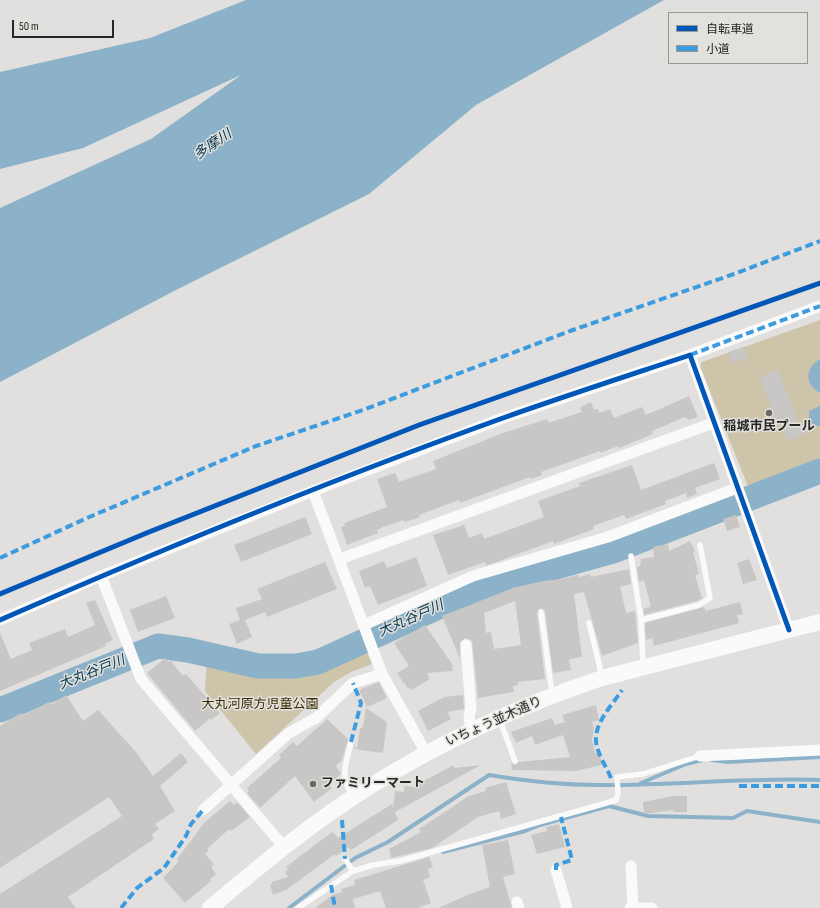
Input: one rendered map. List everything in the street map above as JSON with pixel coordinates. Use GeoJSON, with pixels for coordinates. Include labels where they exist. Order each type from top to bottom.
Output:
{"type":"FeatureCollection","features":[{"type":"Feature","properties":{"kind":"street"},"geometry":{"type":"LineString","coordinates":[[0,620],[101,576],[313,491],[502,418],[690,355],[820,306]]}},
{"type":"Feature","properties":{"kind":"street"},"geometry":{"type":"LineString","coordinates":[[690,355],[713,423],[790,630]]}},
{"type":"Feature","properties":{"kind":"street"},"geometry":{"type":"LineString","coordinates":[[340,559],[713,423]]}},
{"type":"Feature","properties":{"kind":"street"},"geometry":{"type":"LineString","coordinates":[[313,491],[340,559],[382,674],[426,753]]}},
{"type":"Feature","properties":{"kind":"street"},"geometry":{"type":"LineString","coordinates":[[365,627],[472,576],[608,537],[739,491]]}},
{"type":"Feature","properties":{"kind":"street"},"geometry":{"type":"LineString","coordinates":[[101,576],[141,679],[284,847]]}},
{"type":"Feature","properties":{"kind":"street","name":"いちょう並木通り"},"geometry":{"type":"LineString","coordinates":[[210,908],[284,847],[354,797],[426,753],[471,731],[553,696],[602,678],[820,622]]}},
{"type":"Feature","properties":{"kind":"street"},"geometry":{"type":"LineString","coordinates":[[466,645],[472,709],[469,715],[471,731]]}},
{"type":"Feature","properties":{"kind":"street"},"geometry":{"type":"LineString","coordinates":[[204,810],[289,733],[316,718],[353,683],[382,674]]}},
{"type":"Feature","properties":{"kind":"street"},"geometry":{"type":"LineString","coordinates":[[700,756],[820,750]]}},
{"type":"Feature","properties":{"kind":"street"},"geometry":{"type":"LineString","coordinates":[[631,866],[631,908],[652,908]]}},
{"type":"Feature","properties":{"kind":"street"},"geometry":{"type":"LineString","coordinates":[[556,870],[567,908]]}},
{"type":"Feature","properties":{"kind":"lane"},"geometry":{"type":"LineString","coordinates":[[641,620],[699,605],[710,598],[700,545]]}},
{"type":"Feature","properties":{"kind":"lane"},"geometry":{"type":"LineString","coordinates":[[631,556],[641,620],[643,667]]}},
{"type":"Feature","properties":{"kind":"lane"},"geometry":{"type":"LineString","coordinates":[[541,612],[553,696]]}},
{"type":"Feature","properties":{"kind":"lane"},"geometry":{"type":"LineString","coordinates":[[589,623],[602,678]]}},
{"type":"Feature","properties":{"kind":"lane"},"geometry":{"type":"LineString","coordinates":[[500,718],[515,761]]}},
{"type":"Feature","properties":{"kind":"lane"},"geometry":{"type":"LineString","coordinates":[[351,742],[344,777],[346,786],[354,797]]}},
{"type":"Feature","properties":{"kind":"lane"},"geometry":{"type":"LineString","coordinates":[[298,908],[352,869],[400,862],[616,800],[618,792],[617,777],[643,774],[700,756]]}},
{"type":"Feature","properties":{"kind":"lane"},"geometry":{"type":"LineString","coordinates":[[345,859],[352,869]]}},
{"type":"Feature","properties":{"kind":"green space","name":"稲城市民プール"},"geometry":{"type":"Polygon","coordinates":[[[820,320],[820,461],[749,489],[700,366],[702,362],[820,320]]]}},
{"type":"Feature","properties":{"kind":"green space","name":"大丸河原方児童公園"},"geometry":{"type":"Polygon","coordinates":[[[364,646],[372,664],[351,672],[334,682],[256,754],[205,691],[207,660],[229,666],[249,669],[268,671],[287,670],[323,663],[364,646]]]}},
{"type":"Feature","properties":{"kind":"water","name":"多摩川"},"geometry":{"type":"Polygon","coordinates":[[[246,0],[664,0],[476,105],[369,194],[178,289],[0,382],[0,208],[151,139],[241,75],[83,148],[0,169],[0,72],[150,38],[246,0]]]}},
{"type":"Feature","properties":{"kind":"water"},"geometry":{"type":"Polygon","coordinates":[[[820,359],[820,393],[811,385],[808,376],[811,367],[820,359]]]}},
{"type":"Feature","properties":{"kind":"water"},"geometry":{"type":"Polygon","coordinates":[[[820,406],[820,426],[812,425],[809,418],[809,411],[820,406]]]}},
{"type":"Feature","properties":{"kind":"building"},"geometry":{"type":"Polygon","coordinates":[[[744,347],[748,358],[732,363],[728,352],[744,347]]]}},
{"type":"Feature","properties":{"kind":"building"},"geometry":{"type":"Polygon","coordinates":[[[778,370],[799,425],[803,423],[807,434],[787,441],[781,424],[778,425],[760,377],[778,370]]]}},
{"type":"Feature","properties":{"kind":"building"},"geometry":{"type":"Polygon","coordinates":[[[689,396],[698,417],[689,420],[685,417],[652,431],[653,434],[619,448],[618,446],[600,453],[600,451],[541,472],[542,475],[531,479],[530,477],[460,503],[459,500],[419,515],[420,517],[405,522],[404,520],[383,527],[377,530],[378,533],[347,545],[341,527],[345,526],[344,523],[387,507],[377,479],[395,473],[399,482],[436,469],[433,461],[503,433],[547,419],[548,422],[551,422],[582,412],[580,407],[591,402],[594,410],[598,409],[599,413],[610,409],[614,418],[642,407],[646,415],[689,396]]]}},
{"type":"Feature","properties":{"kind":"building"},"geometry":{"type":"Polygon","coordinates":[[[714,463],[720,479],[695,488],[697,494],[687,498],[686,493],[665,501],[666,504],[626,519],[624,515],[593,526],[594,529],[554,544],[553,541],[494,563],[486,565],[485,562],[448,575],[433,535],[464,525],[469,538],[482,533],[484,539],[544,517],[538,501],[580,486],[579,483],[632,465],[641,490],[714,463]]]}},
{"type":"Feature","properties":{"kind":"building"},"geometry":{"type":"Polygon","coordinates":[[[736,515],[740,527],[727,531],[723,519],[736,515]]]}},
{"type":"Feature","properties":{"kind":"building"},"geometry":{"type":"Polygon","coordinates":[[[305,517],[312,534],[241,562],[234,545],[305,517]]]}},
{"type":"Feature","properties":{"kind":"building"},"geometry":{"type":"Polygon","coordinates":[[[690,541],[695,551],[693,552],[699,574],[695,575],[702,598],[697,601],[644,615],[644,608],[651,607],[644,580],[639,582],[637,567],[640,566],[641,559],[654,557],[653,547],[668,544],[669,551],[690,541]]]}},
{"type":"Feature","properties":{"kind":"building"},"geometry":{"type":"Polygon","coordinates":[[[416,557],[427,586],[378,605],[370,586],[365,588],[359,571],[384,561],[387,568],[416,557]]]}},
{"type":"Feature","properties":{"kind":"building"},"geometry":{"type":"Polygon","coordinates":[[[749,559],[757,580],[743,584],[737,563],[749,559]]]}},
{"type":"Feature","properties":{"kind":"building"},"geometry":{"type":"Polygon","coordinates":[[[325,562],[337,589],[267,617],[265,612],[245,620],[252,637],[237,644],[229,624],[240,620],[236,608],[262,599],[257,589],[325,562]]]}},
{"type":"Feature","properties":{"kind":"building"},"geometry":{"type":"Polygon","coordinates":[[[629,569],[631,584],[620,587],[626,613],[635,611],[638,643],[602,656],[584,592],[574,594],[582,657],[569,659],[571,670],[553,673],[545,611],[540,608],[537,613],[545,679],[517,682],[518,685],[513,686],[514,692],[478,698],[472,641],[466,638],[460,642],[460,659],[442,616],[513,588],[578,575],[579,577],[590,574],[591,577],[629,569]],[[515,601],[484,613],[486,633],[491,632],[494,649],[521,645],[515,601]]]}},
{"type":"Feature","properties":{"kind":"building"},"geometry":{"type":"Polygon","coordinates":[[[166,596],[175,618],[138,632],[130,610],[166,596]]]}},
{"type":"Feature","properties":{"kind":"building"},"geometry":{"type":"Polygon","coordinates":[[[95,600],[113,640],[105,644],[106,646],[0,691],[0,633],[11,659],[32,650],[29,643],[65,629],[68,637],[95,625],[86,603],[95,600]]]}},
{"type":"Feature","properties":{"kind":"building"},"geometry":{"type":"Polygon","coordinates":[[[740,602],[743,614],[737,615],[739,623],[654,646],[652,638],[646,640],[645,623],[704,607],[706,611],[740,602]]]}},
{"type":"Feature","properties":{"kind":"building"},"geometry":{"type":"Polygon","coordinates":[[[425,625],[452,664],[453,671],[427,673],[430,679],[411,690],[410,687],[408,689],[397,673],[409,666],[394,643],[425,625]]]}},
{"type":"Feature","properties":{"kind":"building"},"geometry":{"type":"Polygon","coordinates":[[[165,658],[169,662],[171,661],[183,676],[186,674],[220,713],[211,720],[210,718],[195,731],[147,673],[165,658]]]}},
{"type":"Feature","properties":{"kind":"building"},"geometry":{"type":"Polygon","coordinates":[[[379,682],[387,698],[367,707],[359,690],[379,682]]]}},
{"type":"Feature","properties":{"kind":"building"},"geometry":{"type":"Polygon","coordinates":[[[66,695],[83,721],[98,710],[136,752],[153,776],[181,753],[188,762],[160,786],[175,811],[155,824],[159,829],[152,834],[154,839],[68,897],[76,908],[0,908],[0,894],[122,816],[109,797],[0,868],[0,726],[21,713],[21,716],[49,702],[52,704],[66,695]]]}},
{"type":"Feature","properties":{"kind":"building"},"geometry":{"type":"Polygon","coordinates":[[[463,695],[464,709],[447,712],[451,719],[428,731],[418,711],[444,697],[463,695]]]}},
{"type":"Feature","properties":{"kind":"building"},"geometry":{"type":"Polygon","coordinates":[[[596,705],[599,720],[592,722],[594,728],[592,740],[595,753],[600,752],[602,765],[575,771],[512,770],[511,763],[516,765],[519,762],[570,757],[563,735],[535,745],[532,736],[516,743],[511,732],[552,718],[555,725],[565,722],[562,715],[596,705]]]}},
{"type":"Feature","properties":{"kind":"building"},"geometry":{"type":"Polygon","coordinates":[[[366,708],[387,722],[383,753],[354,749],[354,746],[357,749],[360,728],[363,727],[366,708]]]}},
{"type":"Feature","properties":{"kind":"building"},"geometry":{"type":"Polygon","coordinates":[[[327,719],[348,739],[342,760],[336,766],[341,774],[329,784],[332,788],[314,802],[295,776],[260,808],[247,793],[249,791],[247,788],[281,758],[279,755],[293,742],[297,746],[327,719]]]}},
{"type":"Feature","properties":{"kind":"building"},"geometry":{"type":"Polygon","coordinates":[[[454,765],[454,768],[481,765],[395,812],[398,820],[351,850],[349,847],[336,856],[335,854],[286,890],[273,895],[270,885],[272,882],[288,877],[285,872],[288,870],[286,867],[324,838],[333,832],[338,838],[392,804],[393,809],[395,791],[404,792],[404,786],[416,787],[416,785],[454,765]]]}},
{"type":"Feature","properties":{"kind":"building"},"geometry":{"type":"Polygon","coordinates":[[[506,782],[516,814],[501,819],[499,811],[478,817],[432,848],[391,858],[389,849],[421,832],[419,829],[469,796],[486,791],[485,788],[506,782]]]}},
{"type":"Feature","properties":{"kind":"building"},"geometry":{"type":"Polygon","coordinates":[[[673,796],[687,796],[687,812],[673,812],[673,810],[644,814],[643,802],[673,796]]]}},
{"type":"Feature","properties":{"kind":"building"},"geometry":{"type":"Polygon","coordinates":[[[230,801],[234,805],[237,802],[250,817],[231,831],[229,829],[207,849],[209,850],[205,854],[214,864],[211,867],[216,874],[210,879],[211,881],[185,903],[163,878],[179,861],[177,859],[204,823],[230,801]]]}},
{"type":"Feature","properties":{"kind":"building"},"geometry":{"type":"Polygon","coordinates":[[[559,824],[565,847],[537,854],[531,835],[547,831],[546,827],[559,824]]]}},
{"type":"Feature","properties":{"kind":"building"},"geometry":{"type":"Polygon","coordinates":[[[508,840],[515,874],[503,877],[512,908],[438,908],[490,887],[482,845],[508,840]]]}},
{"type":"Feature","properties":{"kind":"building"},"geometry":{"type":"Polygon","coordinates":[[[429,857],[433,867],[428,869],[430,877],[423,880],[431,903],[418,908],[386,908],[380,891],[353,899],[355,908],[315,908],[332,895],[342,892],[341,889],[355,885],[354,880],[429,857]]]}},
{"type":"Feature","properties":{"kind":"waterway","name":"大丸谷戸川"},"geometry":{"type":"LineString","coordinates":[[0,710],[158,646],[188,650],[258,666],[296,666],[318,662],[478,589],[613,551],[820,471]]}},
{"type":"Feature","properties":{"kind":"waterway"},"geometry":{"type":"LineString","coordinates":[[712,760],[728,762],[820,757]]}},
{"type":"Feature","properties":{"kind":"waterway"},"geometry":{"type":"LineString","coordinates":[[641,783],[686,764],[702,760]]}},
{"type":"Feature","properties":{"kind":"waterway"},"geometry":{"type":"LineString","coordinates":[[289,908],[355,858],[388,842],[489,775],[543,782],[584,785],[626,785],[792,779],[820,780]]}},
{"type":"Feature","properties":{"kind":"waterway"},"geometry":{"type":"LineString","coordinates":[[443,852],[525,831],[540,825],[609,806],[648,816],[733,818],[747,811],[820,822]]}},
{"type":"Feature","properties":{"kind":"marked path"},"geometry":{"type":"LineString","coordinates":[[0,558],[87,518],[256,446],[363,410],[570,331],[734,274],[820,241]]}},
{"type":"Feature","properties":{"kind":"marked path"},"geometry":{"type":"LineString","coordinates":[[690,355],[820,306]]}},
{"type":"Feature","properties":{"kind":"marked path"},"geometry":{"type":"LineString","coordinates":[[351,742],[361,703],[353,683]]}},
{"type":"Feature","properties":{"kind":"marked path"},"geometry":{"type":"LineString","coordinates":[[611,778],[600,755],[596,739],[599,724],[622,690]]}},
{"type":"Feature","properties":{"kind":"marked path"},"geometry":{"type":"LineString","coordinates":[[739,786],[820,786]]}},
{"type":"Feature","properties":{"kind":"marked path"},"geometry":{"type":"LineString","coordinates":[[121,908],[137,888],[164,868],[186,836],[191,824],[203,810]]}},
{"type":"Feature","properties":{"kind":"marked path"},"geometry":{"type":"LineString","coordinates":[[556,870],[556,865],[572,860],[561,817]]}},
{"type":"Feature","properties":{"kind":"marked path"},"geometry":{"type":"LineString","coordinates":[[342,820],[345,859]]}},
{"type":"Feature","properties":{"kind":"marked path"},"geometry":{"type":"LineString","coordinates":[[331,885],[335,908]]}},
{"type":"Feature","properties":{"kind":"cycle path"},"geometry":{"type":"LineString","coordinates":[[0,594],[149,532],[419,425],[820,283]]}},
{"type":"Feature","properties":{"kind":"cycle path"},"geometry":{"type":"LineString","coordinates":[[0,620],[187,541],[376,465],[526,410],[690,355],[789,630]]}},
{"type":"Feature","properties":{"kind":"place","name":"稲城市民プール"},"geometry":{"type":"Point","coordinates":[769,413]}},
{"type":"Feature","properties":{"kind":"place","name":"ファミリーマート"},"geometry":{"type":"Point","coordinates":[313,784]}}]}
